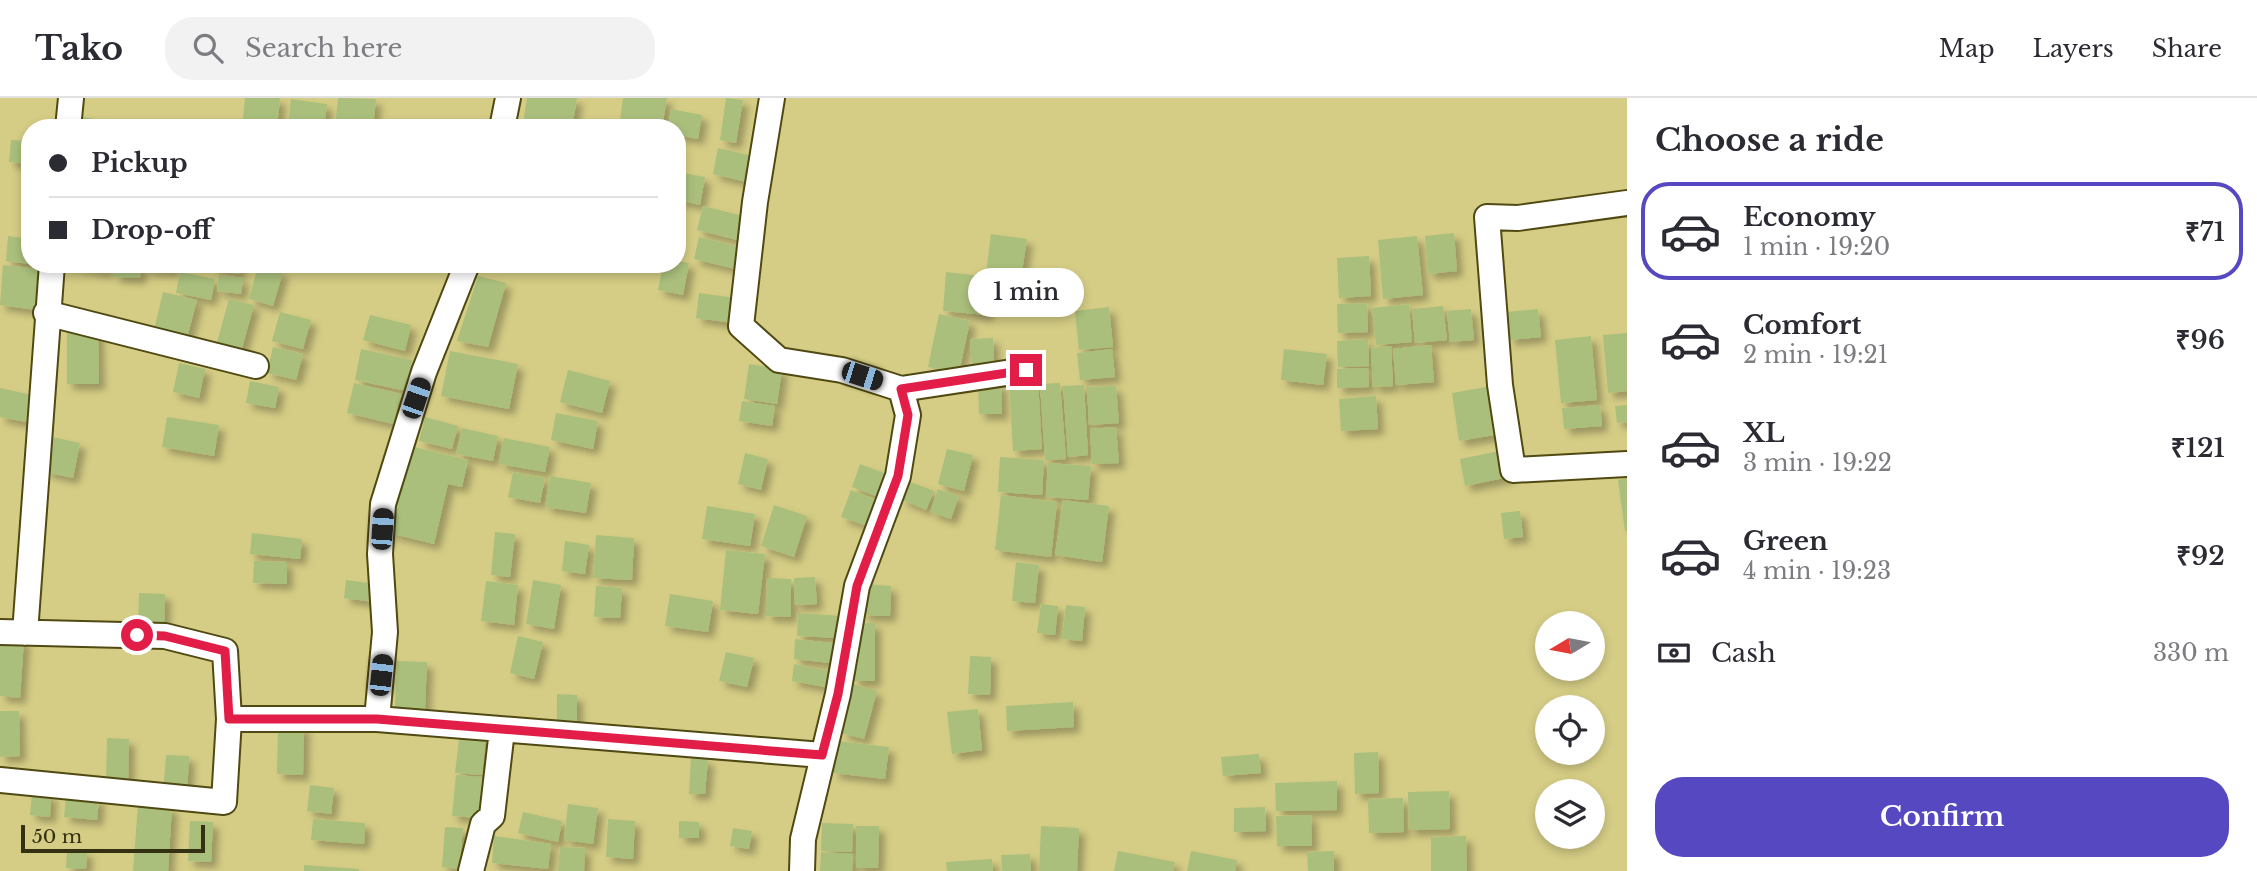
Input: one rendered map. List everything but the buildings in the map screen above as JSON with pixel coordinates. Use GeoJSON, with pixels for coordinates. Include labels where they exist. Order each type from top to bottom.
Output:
{"type":"FeatureCollection","features":[{"type":"Feature","properties":{"kind":"street"},"geometry":{"type":"LineString","coordinates":[[69,119],[71,98]]}},
{"type":"Feature","properties":{"kind":"street"},"geometry":{"type":"LineString","coordinates":[[504,119],[508,98]]}},
{"type":"Feature","properties":{"kind":"street"},"geometry":{"type":"LineString","coordinates":[[772,98],[741,326],[779,360],[842,370],[901,389],[1026,370]]}},
{"type":"Feature","properties":{"kind":"street"},"geometry":{"type":"LineString","coordinates":[[1627,203],[1518,218],[1488,217],[1500,386],[1513,470],[1627,464]]}},
{"type":"Feature","properties":{"kind":"street"},"geometry":{"type":"LineString","coordinates":[[25,633],[51,273]]}},
{"type":"Feature","properties":{"kind":"street"},"geometry":{"type":"LineString","coordinates":[[377,719],[385,632],[380,554],[383,504],[424,372],[463,273]]}},
{"type":"Feature","properties":{"kind":"street"},"geometry":{"type":"LineString","coordinates":[[46,313],[256,366]]}},
{"type":"Feature","properties":{"kind":"street"},"geometry":{"type":"LineString","coordinates":[[802,871],[803,839],[838,694],[857,586],[898,476],[908,415],[901,389]]}},
{"type":"Feature","properties":{"kind":"street"},"geometry":{"type":"LineString","coordinates":[[0,632],[165,636],[225,651],[229,719],[224,802],[0,780]]}},
{"type":"Feature","properties":{"kind":"street"},"geometry":{"type":"LineString","coordinates":[[229,719],[377,719],[822,755]]}},
{"type":"Feature","properties":{"kind":"street"},"geometry":{"type":"LineString","coordinates":[[471,871],[483,824],[492,816],[502,730]]}},
{"type":"Feature","properties":{"kind":"route"},"geometry":{"type":"LineString","coordinates":[[137,635],[165,636],[225,651],[229,719],[377,719],[822,755],[838,694],[857,586],[878,523],[898,476],[908,415],[901,389],[1026,370]]}}]}
